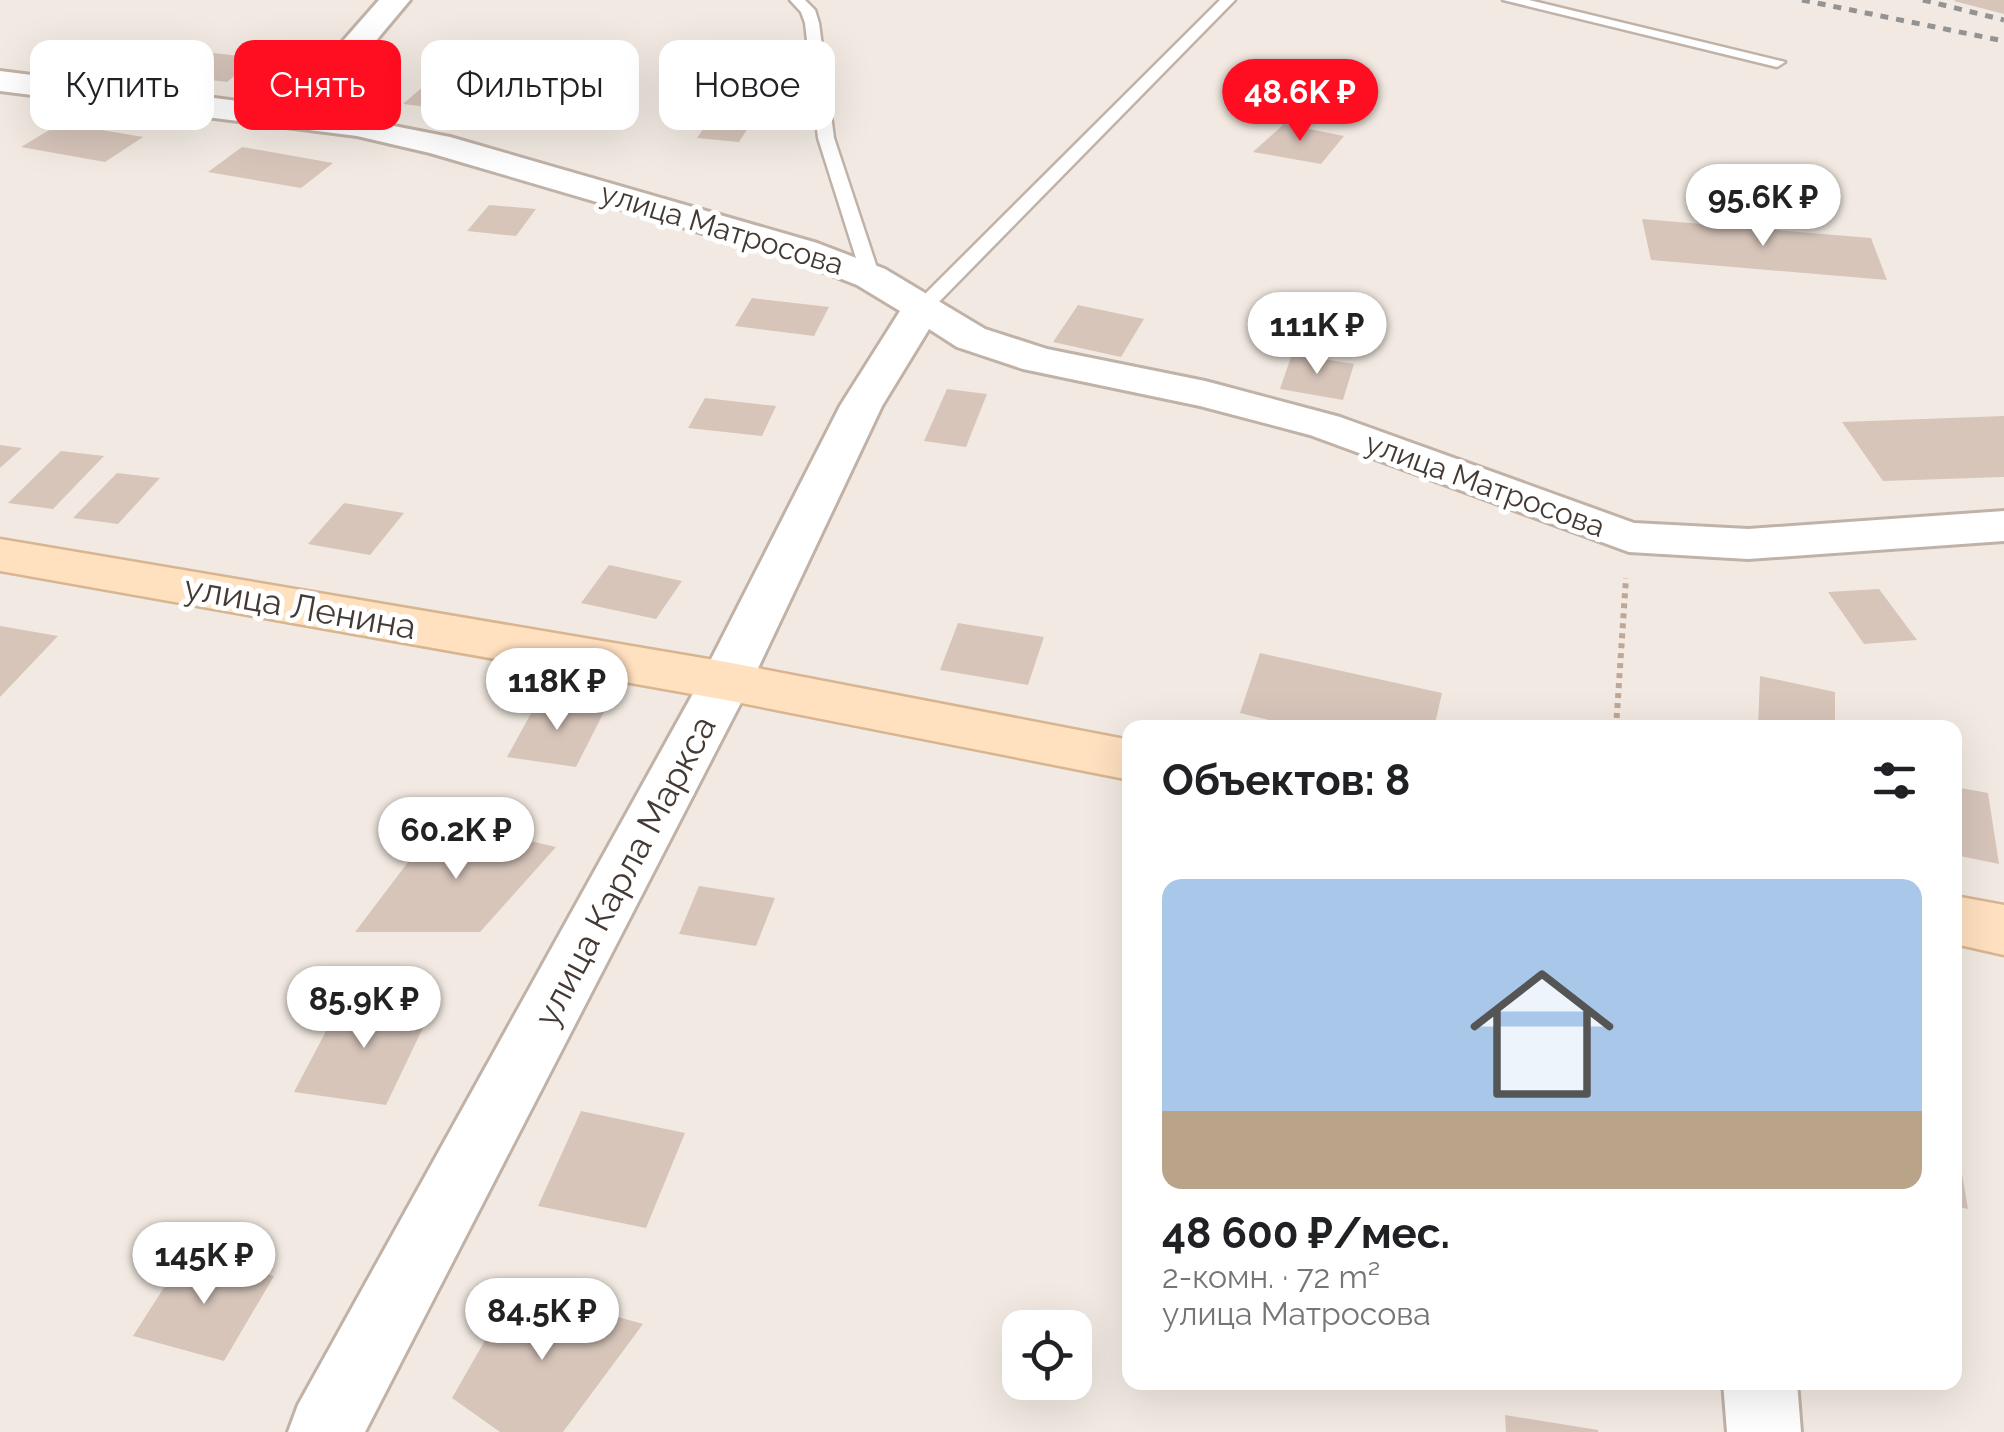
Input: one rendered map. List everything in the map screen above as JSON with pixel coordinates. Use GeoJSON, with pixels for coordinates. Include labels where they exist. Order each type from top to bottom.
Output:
{"type":"FeatureCollection","features":[{"type":"Feature","properties":{"kind":"street"},"geometry":{"type":"LineString","coordinates":[[361,40],[396,0]]}},
{"type":"Feature","properties":{"kind":"street","name":"улица Матросова"},"geometry":{"type":"LineString","coordinates":[[0,81],[234,111]]}},
{"type":"Feature","properties":{"kind":"street","name":"улица Матросова"},"geometry":{"type":"LineString","coordinates":[[374,130],[438,144],[804,251],[871,277],[971,338],[1038,360],[1205,394],[1325,426],[1628,537],[1748,544],[2004,526]]}},
{"type":"Feature","properties":{"kind":"street","name":"улица Карла Маркса"},"geometry":{"type":"LineString","coordinates":[[325,1432],[726,681],[862,406],[920,310]]}},
{"type":"Feature","properties":{"kind":"street","name":"улица Ленина"},"geometry":{"type":"LineString","coordinates":[[0,555],[726,681],[1122,758]]}},
{"type":"Feature","properties":{"kind":"street"},"geometry":{"type":"LineString","coordinates":[[1962,921],[2004,930]]}},
{"type":"Feature","properties":{"kind":"street"},"geometry":{"type":"LineString","coordinates":[[1761,1390],[1764,1432]]}},
{"type":"Feature","properties":{"kind":"lane"},"geometry":{"type":"LineString","coordinates":[[797,0],[808,10],[812,23],[826,138],[871,277]]}},
{"type":"Feature","properties":{"kind":"lane"},"geometry":{"type":"LineString","coordinates":[[920,310],[1228,0]]}},
{"type":"Feature","properties":{"kind":"lane"},"geometry":{"type":"LineString","coordinates":[[1510,0],[1777,62]]}},
{"type":"Feature","properties":{"kind":"path"},"geometry":{"type":"LineString","coordinates":[[1617,720],[1628,537]]}},
{"type":"Feature","properties":{"kind":"building"},"geometry":{"type":"Polygon","coordinates":[[[2004,0],[2004,14],[1954,1],[2004,0]]]}},
{"type":"Feature","properties":{"kind":"building"},"geometry":{"type":"Polygon","coordinates":[[[214,53],[234,55],[234,76],[227,82],[214,80],[214,53]]]}},
{"type":"Feature","properties":{"kind":"building"},"geometry":{"type":"Polygon","coordinates":[[[421,88],[421,106],[403,104],[421,88]]]}},
{"type":"Feature","properties":{"kind":"building"},"geometry":{"type":"Polygon","coordinates":[[[1284,124],[1344,136],[1321,164],[1253,152],[1284,124]]]}},
{"type":"Feature","properties":{"kind":"building"},"geometry":{"type":"Polygon","coordinates":[[[49,130],[102,130],[143,137],[105,162],[21,147],[49,130]]]}},
{"type":"Feature","properties":{"kind":"building"},"geometry":{"type":"Polygon","coordinates":[[[703,130],[747,130],[739,142],[697,138],[703,130]]]}},
{"type":"Feature","properties":{"kind":"building"},"geometry":{"type":"Polygon","coordinates":[[[242,147],[333,163],[301,188],[208,172],[242,147]]]}},
{"type":"Feature","properties":{"kind":"building"},"geometry":{"type":"Polygon","coordinates":[[[489,205],[536,209],[516,236],[467,231],[489,205]]]}},
{"type":"Feature","properties":{"kind":"building"},"geometry":{"type":"Polygon","coordinates":[[[1642,219],[1871,238],[1887,280],[1651,260],[1642,219]]]}},
{"type":"Feature","properties":{"kind":"building"},"geometry":{"type":"Polygon","coordinates":[[[752,298],[829,307],[814,336],[735,326],[752,298]]]}},
{"type":"Feature","properties":{"kind":"building"},"geometry":{"type":"Polygon","coordinates":[[[1078,305],[1144,319],[1121,357],[1053,342],[1078,305]]]}},
{"type":"Feature","properties":{"kind":"building"},"geometry":{"type":"Polygon","coordinates":[[[1292,354],[1354,364],[1343,400],[1280,389],[1292,354]]]}},
{"type":"Feature","properties":{"kind":"building"},"geometry":{"type":"Polygon","coordinates":[[[947,389],[987,394],[966,447],[924,441],[947,389]]]}},
{"type":"Feature","properties":{"kind":"building"},"geometry":{"type":"Polygon","coordinates":[[[705,398],[776,406],[762,436],[688,428],[705,398]]]}},
{"type":"Feature","properties":{"kind":"building"},"geometry":{"type":"Polygon","coordinates":[[[2004,416],[2004,477],[1883,481],[1842,422],[2004,416]]]}},
{"type":"Feature","properties":{"kind":"building"},"geometry":{"type":"Polygon","coordinates":[[[0,445],[22,448],[0,468],[0,445]]]}},
{"type":"Feature","properties":{"kind":"building"},"geometry":{"type":"Polygon","coordinates":[[[61,451],[104,456],[53,509],[8,503],[61,451]]]}},
{"type":"Feature","properties":{"kind":"building"},"geometry":{"type":"Polygon","coordinates":[[[117,473],[160,478],[118,524],[73,518],[117,473]]]}},
{"type":"Feature","properties":{"kind":"building"},"geometry":{"type":"Polygon","coordinates":[[[344,503],[404,513],[370,555],[308,544],[344,503]]]}},
{"type":"Feature","properties":{"kind":"building"},"geometry":{"type":"Polygon","coordinates":[[[609,565],[682,581],[656,619],[581,603],[609,565]]]}},
{"type":"Feature","properties":{"kind":"building"},"geometry":{"type":"Polygon","coordinates":[[[1879,589],[1917,640],[1864,644],[1828,592],[1879,589]]]}},
{"type":"Feature","properties":{"kind":"building"},"geometry":{"type":"Polygon","coordinates":[[[958,623],[1044,637],[1028,685],[940,670],[958,623]]]}},
{"type":"Feature","properties":{"kind":"building"},"geometry":{"type":"Polygon","coordinates":[[[0,626],[58,636],[0,697],[0,626]]]}},
{"type":"Feature","properties":{"kind":"building"},"geometry":{"type":"Polygon","coordinates":[[[1260,653],[1442,693],[1436,720],[1269,720],[1240,713],[1260,653]]]}},
{"type":"Feature","properties":{"kind":"building"},"geometry":{"type":"Polygon","coordinates":[[[1760,676],[1835,692],[1835,720],[1758,720],[1760,676]]]}},
{"type":"Feature","properties":{"kind":"building"},"geometry":{"type":"Polygon","coordinates":[[[539,699],[606,708],[576,767],[507,757],[539,699]]]}},
{"type":"Feature","properties":{"kind":"building"},"geometry":{"type":"Polygon","coordinates":[[[1962,788],[1988,793],[1999,864],[1962,856],[1962,788]]]}},
{"type":"Feature","properties":{"kind":"building"},"geometry":{"type":"Polygon","coordinates":[[[440,820],[556,847],[480,932],[355,932],[440,820]]]}},
{"type":"Feature","properties":{"kind":"building"},"geometry":{"type":"Polygon","coordinates":[[[699,886],[775,898],[756,946],[679,934],[699,886]]]}},
{"type":"Feature","properties":{"kind":"building"},"geometry":{"type":"Polygon","coordinates":[[[344,997],[432,1009],[386,1105],[294,1092],[344,997]]]}},
{"type":"Feature","properties":{"kind":"building"},"geometry":{"type":"Polygon","coordinates":[[[581,1111],[685,1133],[646,1228],[538,1206],[581,1111]]]}},
{"type":"Feature","properties":{"kind":"building"},"geometry":{"type":"Polygon","coordinates":[[[1962,1174],[1968,1209],[1962,1208],[1962,1174]]]}},
{"type":"Feature","properties":{"kind":"building"},"geometry":{"type":"Polygon","coordinates":[[[186,1253],[274,1276],[224,1361],[133,1336],[186,1253]]]}},
{"type":"Feature","properties":{"kind":"building"},"geometry":{"type":"Polygon","coordinates":[[[515,1288],[643,1324],[563,1432],[500,1432],[452,1398],[515,1288]]]}},
{"type":"Feature","properties":{"kind":"building"},"geometry":{"type":"Polygon","coordinates":[[[1505,1415],[1598,1430],[1598,1432],[1506,1432],[1505,1415]]]}},
{"type":"Feature","properties":{"kind":"railway"},"geometry":{"type":"LineString","coordinates":[[1802,0],[2004,41]]}},
{"type":"Feature","properties":{"kind":"railway"},"geometry":{"type":"LineString","coordinates":[[1923,0],[2004,20]]}}]}
